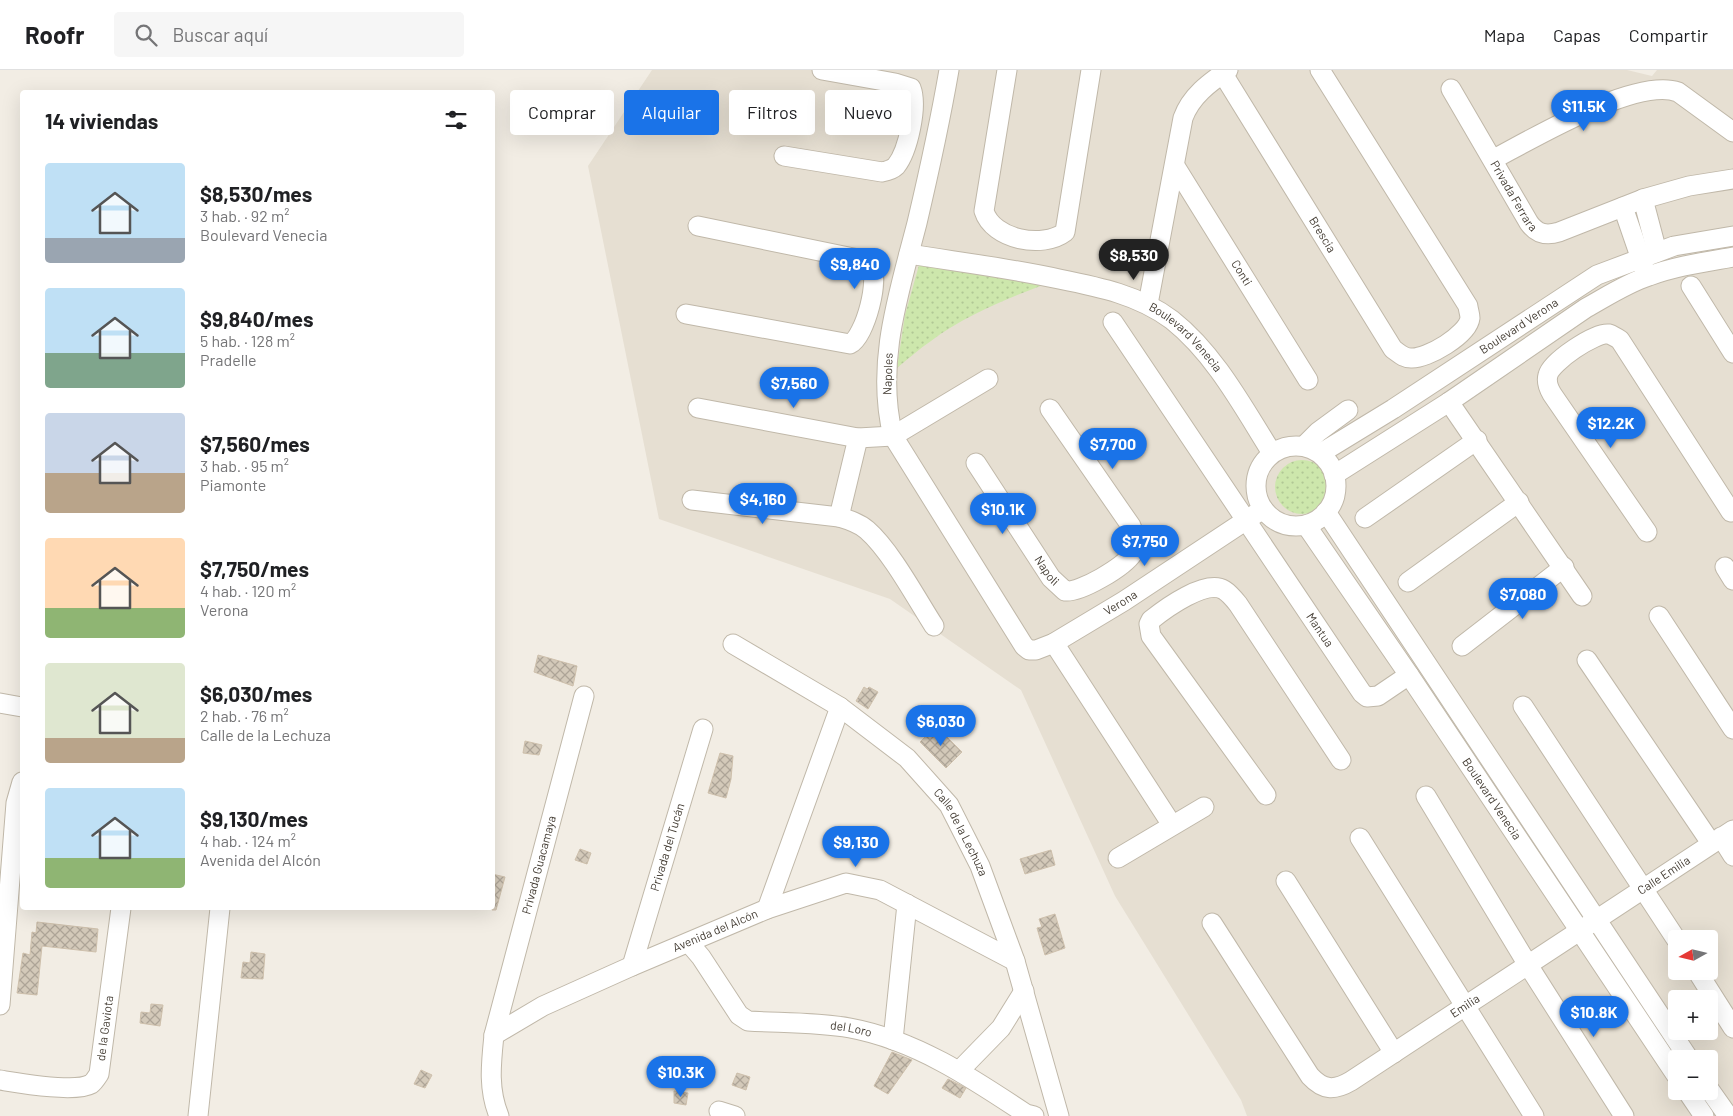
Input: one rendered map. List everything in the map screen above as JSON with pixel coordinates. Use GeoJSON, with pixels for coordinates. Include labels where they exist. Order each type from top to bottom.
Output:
{"type":"FeatureCollection","features":[{"type":"Feature","properties":{"kind":"street"},"geometry":{"type":"LineString","coordinates":[[822,70],[895,83],[911,88],[914,95],[911,124]]}},
{"type":"Feature","properties":{"kind":"street","name":"Napoles"},"geometry":{"type":"LineString","coordinates":[[949,70],[938,138],[893,314],[886,373],[888,413],[893,436],[1024,646]]}},
{"type":"Feature","properties":{"kind":"street"},"geometry":{"type":"LineString","coordinates":[[1007,70],[984,211],[987,220],[992,226],[1004,233],[1019,237],[1050,240],[1065,232],[1092,70]]}},
{"type":"Feature","properties":{"kind":"street","name":"Brescia"},"geometry":{"type":"LineString","coordinates":[[1225,72],[1393,349],[1406,357],[1421,357],[1443,347],[1464,329],[1470,318],[1468,306],[1320,70]]}},
{"type":"Feature","properties":{"kind":"street"},"geometry":{"type":"LineString","coordinates":[[1148,304],[1183,118],[1188,104],[1202,89],[1225,72]]}},
{"type":"Feature","properties":{"kind":"street"},"geometry":{"type":"LineString","coordinates":[[1451,89],[1494,159]]}},
{"type":"Feature","properties":{"kind":"street","name":"Privada Ferrara"},"geometry":{"type":"LineString","coordinates":[[1733,132],[1678,92],[1671,89],[1656,90],[1602,105],[1494,159],[1529,223],[1535,231],[1550,235],[1643,199],[1689,186],[1733,179]]}},
{"type":"Feature","properties":{"kind":"street"},"geometry":{"type":"LineString","coordinates":[[911,133],[938,138]]}},
{"type":"Feature","properties":{"kind":"street"},"geometry":{"type":"LineString","coordinates":[[784,156],[882,172],[895,167],[909,135]]}},
{"type":"Feature","properties":{"kind":"street","name":"Conti"},"geometry":{"type":"LineString","coordinates":[[1175,166],[1308,380]]}},
{"type":"Feature","properties":{"kind":"street"},"geometry":{"type":"LineString","coordinates":[[1643,199],[1648,254],[1647,276]]}},
{"type":"Feature","properties":{"kind":"street"},"geometry":{"type":"LineString","coordinates":[[1623,207],[1648,254]]}},
{"type":"Feature","properties":{"kind":"street"},"geometry":{"type":"LineString","coordinates":[[686,314],[850,344],[857,341],[860,336],[870,309],[872,272],[870,265],[863,260],[698,226]]}},
{"type":"Feature","properties":{"kind":"street","name":"Boulevard Verona"},"geometry":{"type":"LineString","coordinates":[[1312,450],[1457,366],[1597,275],[1648,254],[1704,240],[1733,236]]}},
{"type":"Feature","properties":{"kind":"street"},"geometry":{"type":"LineString","coordinates":[[1015,270],[1019,237]]}},
{"type":"Feature","properties":{"kind":"street","name":"Boulevard Venecia"},"geometry":{"type":"LineString","coordinates":[[909,254],[1015,270],[1108,289],[1148,304],[1172,320],[1210,359],[1272,453]]}},
{"type":"Feature","properties":{"kind":"street","name":"Boulevard Verona"},"geometry":{"type":"LineString","coordinates":[[1334,475],[1449,402],[1586,308],[1647,276],[1701,262],[1733,257]]}},
{"type":"Feature","properties":{"kind":"street"},"geometry":{"type":"LineString","coordinates":[[1691,286],[1733,353]]}},
{"type":"Feature","properties":{"kind":"street"},"geometry":{"type":"LineString","coordinates":[[870,309],[893,314]]}},
{"type":"Feature","properties":{"kind":"street","name":"Mantua"},"geometry":{"type":"LineString","coordinates":[[1114,322],[1362,693],[1367,697],[1378,696],[1409,675]]}},
{"type":"Feature","properties":{"kind":"street"},"geometry":{"type":"LineString","coordinates":[[1557,328],[1574,350]]}},
{"type":"Feature","properties":{"kind":"street"},"geometry":{"type":"LineString","coordinates":[[1647,532],[1549,388],[1547,376],[1550,369],[1587,341],[1602,335],[1609,334],[1620,340],[1731,512]]}},
{"type":"Feature","properties":{"kind":"street"},"geometry":{"type":"LineString","coordinates":[[1443,347],[1457,366]]}},
{"type":"Feature","properties":{"kind":"street"},"geometry":{"type":"LineString","coordinates":[[698,408],[858,438],[893,436],[988,379]]}},
{"type":"Feature","properties":{"kind":"street"},"geometry":{"type":"LineString","coordinates":[[1449,402],[1477,440],[1582,596]]}},
{"type":"Feature","properties":{"kind":"street","name":"Napoli"},"geometry":{"type":"LineString","coordinates":[[976,463],[1057,586],[1071,592],[1079,590],[1106,574],[1133,553],[1135,546],[1134,535],[1124,515],[1050,409]]}},
{"type":"Feature","properties":{"kind":"street"},"geometry":{"type":"LineString","coordinates":[[1312,450],[1318,432],[1348,410]]}},
{"type":"Feature","properties":{"kind":"street"},"geometry":{"type":"LineString","coordinates":[[839,518],[858,438]]}},
{"type":"Feature","properties":{"kind":"street"},"geometry":{"type":"LineString","coordinates":[[1365,518],[1477,440]]}},
{"type":"Feature","properties":{"kind":"street"},"geometry":{"type":"LineString","coordinates":[[1289,446],[1312,450],[1330,464],[1334,475],[1336,493],[1326,512],[1306,525],[1290,526],[1275,520],[1263,509],[1258,498],[1256,485],[1258,472],[1272,453],[1289,446]]}},
{"type":"Feature","properties":{"kind":"street"},"geometry":{"type":"LineString","coordinates":[[692,500],[839,518],[854,522],[867,530],[892,563],[934,626]]}},
{"type":"Feature","properties":{"kind":"street"},"geometry":{"type":"LineString","coordinates":[[1408,582],[1519,502]]}},
{"type":"Feature","properties":{"kind":"street","name":"Verona"},"geometry":{"type":"LineString","coordinates":[[1024,646],[1029,650],[1036,650],[1054,642],[1124,601],[1248,521],[1263,509]]}},
{"type":"Feature","properties":{"kind":"street","name":"Boulevard Venecia"},"geometry":{"type":"LineString","coordinates":[[1326,512],[1683,1050]]}},
{"type":"Feature","properties":{"kind":"street","name":"Boulevard Venecia"},"geometry":{"type":"LineString","coordinates":[[1306,525],[1409,675],[1668,1063]]}},
{"type":"Feature","properties":{"kind":"street"},"geometry":{"type":"LineString","coordinates":[[1462,646],[1564,567]]}},
{"type":"Feature","properties":{"kind":"street"},"geometry":{"type":"LineString","coordinates":[[1106,574],[1124,601]]}},
{"type":"Feature","properties":{"kind":"street"},"geometry":{"type":"LineString","coordinates":[[1162,576],[1179,602]]}},
{"type":"Feature","properties":{"kind":"street"},"geometry":{"type":"LineString","coordinates":[[1266,795],[1151,636],[1149,624],[1151,620],[1199,590],[1210,587],[1224,590],[1232,597],[1341,760]]}},
{"type":"Feature","properties":{"kind":"street"},"geometry":{"type":"LineString","coordinates":[[1660,616],[1733,729]]}},
{"type":"Feature","properties":{"kind":"street"},"geometry":{"type":"LineString","coordinates":[[1054,642],[1172,825]]}},
{"type":"Feature","properties":{"kind":"street","name":"Calle de la Lechuza"},"geometry":{"type":"LineString","coordinates":[[733,644],[840,706],[907,758],[949,806],[980,866],[1015,962],[1059,1116]]}},
{"type":"Feature","properties":{"kind":"street"},"geometry":{"type":"LineString","coordinates":[[1587,660],[1722,837],[1733,856]]}},
{"type":"Feature","properties":{"kind":"street","name":"Privada Guacamaya"},"geometry":{"type":"LineString","coordinates":[[494,1035],[584,696]]}},
{"type":"Feature","properties":{"kind":"street"},"geometry":{"type":"LineString","coordinates":[[0,703],[20,707]]}},
{"type":"Feature","properties":{"kind":"street"},"geometry":{"type":"LineString","coordinates":[[767,909],[840,706]]}},
{"type":"Feature","properties":{"kind":"street"},"geometry":{"type":"LineString","coordinates":[[1523,706],[1670,930]]}},
{"type":"Feature","properties":{"kind":"street","name":"Privada del Tucán"},"geometry":{"type":"LineString","coordinates":[[632,966],[703,729]]}},
{"type":"Feature","properties":{"kind":"street"},"geometry":{"type":"LineString","coordinates":[[0,1005],[3,926],[16,803],[20,789]]}},
{"type":"Feature","properties":{"kind":"street"},"geometry":{"type":"LineString","coordinates":[[1426,796],[1528,965],[1624,1116]]}},
{"type":"Feature","properties":{"kind":"street"},"geometry":{"type":"LineString","coordinates":[[1118,858],[1204,807]]}},
{"type":"Feature","properties":{"kind":"street","name":"Calle Emilia"},"geometry":{"type":"LineString","coordinates":[[1596,920],[1722,837]]}},
{"type":"Feature","properties":{"kind":"street"},"geometry":{"type":"LineString","coordinates":[[1360,838],[1534,1116]]}},
{"type":"Feature","properties":{"kind":"street"},"geometry":{"type":"LineString","coordinates":[[1286,881],[1394,1053]]}},
{"type":"Feature","properties":{"kind":"street","name":"Avenida del Alcón"},"geometry":{"type":"LineString","coordinates":[[494,1035],[543,1006],[632,966],[767,909],[846,883],[880,890],[1015,962]]}},
{"type":"Feature","properties":{"kind":"street"},"geometry":{"type":"LineString","coordinates":[[893,1040],[907,904]]}},
{"type":"Feature","properties":{"kind":"street","name":"de la Gaviota"},"geometry":{"type":"LineString","coordinates":[[0,1080],[32,1085],[78,1088],[92,1084],[99,1074],[121,910]]}},
{"type":"Feature","properties":{"kind":"street"},"geometry":{"type":"LineString","coordinates":[[198,1116],[220,910]]}},
{"type":"Feature","properties":{"kind":"street","name":"Emilia"},"geometry":{"type":"LineString","coordinates":[[1212,923],[1310,1076],[1319,1085],[1332,1089],[1351,1081],[1596,920]]}},
{"type":"Feature","properties":{"kind":"street","name":"del Loro"},"geometry":{"type":"LineString","coordinates":[[689,943],[701,957],[739,1015],[748,1021],[849,1028],[893,1040],[960,1070],[1026,1114],[1034,1116]]}},
{"type":"Feature","properties":{"kind":"street"},"geometry":{"type":"LineString","coordinates":[[1703,980],[1733,1028]]}},
{"type":"Feature","properties":{"kind":"street"},"geometry":{"type":"LineString","coordinates":[[960,1070],[1001,1028],[1024,991]]}},
{"type":"Feature","properties":{"kind":"street"},"geometry":{"type":"LineString","coordinates":[[494,1035],[490,1076],[492,1099],[499,1116]]}},
{"type":"Feature","properties":{"kind":"street"},"geometry":{"type":"LineString","coordinates":[[1693,1100],[1704,1116]]}},
{"type":"Feature","properties":{"kind":"street"},"geometry":{"type":"LineString","coordinates":[[1717,1100],[1728,1116]]}},
{"type":"Feature","properties":{"kind":"shaded area"},"geometry":{"type":"Polygon","coordinates":[[[652,70],[1627,70],[1652,76],[1657,70],[1733,70],[1733,1116],[1247,1116],[1241,1100],[1115,896],[1021,690],[890,599],[659,519],[588,166],[609,135],[614,135],[614,127],[624,112],[624,135],[719,135],[719,90],[639,90],[652,70]]]}},
{"type":"Feature","properties":{"kind":"green space"},"geometry":{"type":"Polygon","coordinates":[[[924,263],[1043,285],[971,316],[944,332],[897,368],[905,315],[919,265],[924,263]]]}},
{"type":"Feature","properties":{"kind":"green space"},"geometry":{"type":"Polygon","coordinates":[[[1302,460],[1312,462],[1321,468],[1327,477],[1329,487],[1327,497],[1321,506],[1312,512],[1302,514],[1292,512],[1283,506],[1277,497],[1275,487],[1277,477],[1283,468],[1292,462],[1302,460]]]}},
{"type":"Feature","properties":{"kind":"building"},"geometry":{"type":"Polygon","coordinates":[[[538,655],[577,666],[573,686],[534,672],[538,655]]]}},
{"type":"Feature","properties":{"kind":"building"},"geometry":{"type":"Polygon","coordinates":[[[864,687],[867,689],[869,687],[878,692],[868,709],[856,701],[864,687]]]}},
{"type":"Feature","properties":{"kind":"building"},"geometry":{"type":"Polygon","coordinates":[[[936,726],[962,752],[946,768],[920,742],[936,726]]]}},
{"type":"Feature","properties":{"kind":"building"},"geometry":{"type":"Polygon","coordinates":[[[525,741],[542,745],[539,755],[523,753],[525,741]]]}},
{"type":"Feature","properties":{"kind":"building"},"geometry":{"type":"Polygon","coordinates":[[[720,753],[733,756],[731,779],[726,798],[708,793],[720,753]]]}},
{"type":"Feature","properties":{"kind":"building"},"geometry":{"type":"Polygon","coordinates":[[[580,849],[591,853],[587,864],[575,860],[580,849]]]}},
{"type":"Feature","properties":{"kind":"building"},"geometry":{"type":"Polygon","coordinates":[[[1051,850],[1055,865],[1025,874],[1020,859],[1051,850]]]}},
{"type":"Feature","properties":{"kind":"building"},"geometry":{"type":"Polygon","coordinates":[[[495,875],[505,877],[495,910],[495,875]]]}},
{"type":"Feature","properties":{"kind":"building"},"geometry":{"type":"Polygon","coordinates":[[[1055,914],[1065,948],[1045,955],[1037,928],[1042,927],[1039,919],[1055,914]]]}},
{"type":"Feature","properties":{"kind":"building"},"geometry":{"type":"Polygon","coordinates":[[[37,922],[98,929],[96,952],[42,946],[37,995],[17,993],[23,953],[30,955],[32,932],[36,933],[37,922]]]}},
{"type":"Feature","properties":{"kind":"building"},"geometry":{"type":"Polygon","coordinates":[[[251,952],[265,954],[263,979],[241,978],[243,962],[250,963],[251,952]]]}},
{"type":"Feature","properties":{"kind":"building"},"geometry":{"type":"Polygon","coordinates":[[[151,1004],[163,1005],[160,1026],[140,1023],[141,1012],[150,1013],[151,1004]]]}},
{"type":"Feature","properties":{"kind":"building"},"geometry":{"type":"Polygon","coordinates":[[[892,1052],[912,1060],[888,1094],[874,1086],[892,1052]]]}},
{"type":"Feature","properties":{"kind":"building"},"geometry":{"type":"Polygon","coordinates":[[[421,1070],[432,1075],[425,1088],[414,1084],[421,1070]]]}},
{"type":"Feature","properties":{"kind":"building"},"geometry":{"type":"Polygon","coordinates":[[[737,1073],[750,1077],[746,1090],[732,1085],[737,1073]]]}},
{"type":"Feature","properties":{"kind":"building"},"geometry":{"type":"Polygon","coordinates":[[[948,1079],[966,1088],[960,1098],[942,1088],[948,1079]]]}},
{"type":"Feature","properties":{"kind":"building"},"geometry":{"type":"Polygon","coordinates":[[[674,1091],[688,1093],[686,1105],[674,1103],[674,1091]]]}}]}
